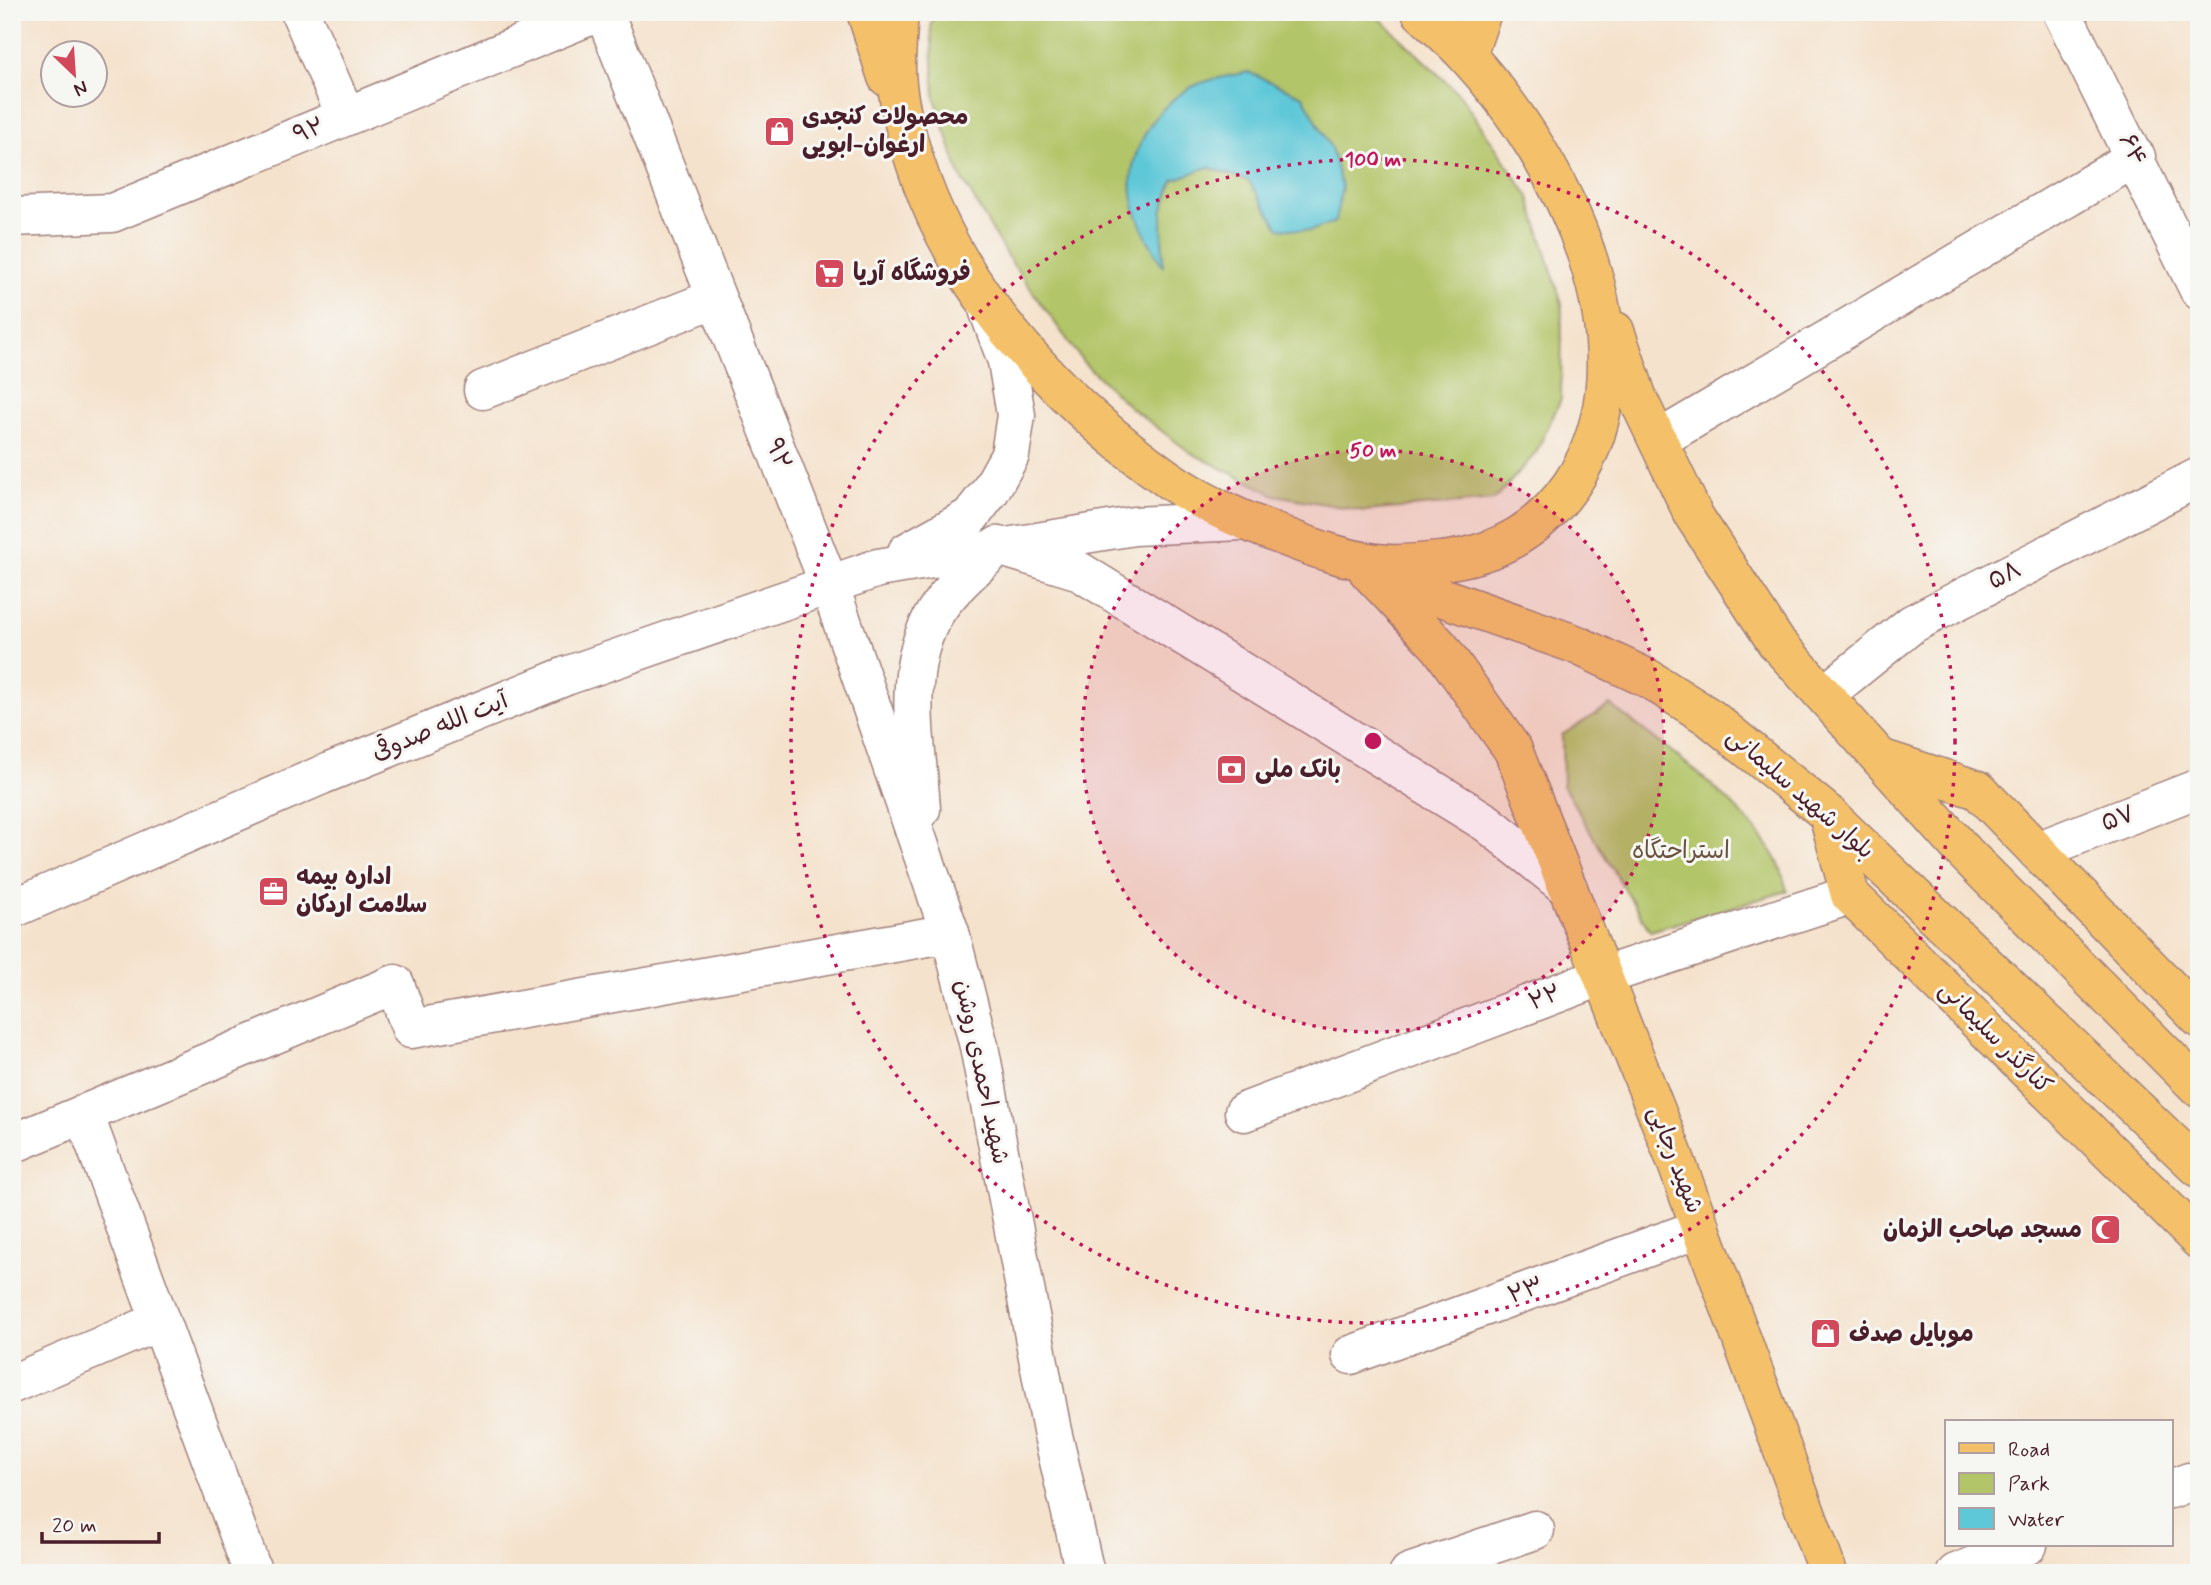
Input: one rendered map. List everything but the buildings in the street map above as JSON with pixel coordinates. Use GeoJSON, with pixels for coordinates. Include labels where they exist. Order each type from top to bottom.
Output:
{"type":"FeatureCollection","features":[{"type":"Feature","properties":{"kind":"main road"},"geometry":{"type":"LineString","coordinates":[[866,12],[936,217],[981,293],[1034,361],[1099,424],[1167,478],[1242,521],[1316,550],[1388,564],[1452,559],[1510,543],[1553,511],[1583,466],[1604,410],[1606,346],[1594,272]]}},
{"type":"Feature","properties":{"kind":"main road"},"geometry":{"type":"LineString","coordinates":[[899,12],[896,71],[909,143]]}},
{"type":"Feature","properties":{"kind":"main road"},"geometry":{"type":"LineString","coordinates":[[1421,12],[1467,57],[1520,125],[1552,179],[1594,272],[1638,399],[1694,516],[1776,642],[1965,853],[2199,1088]]}},
{"type":"Feature","properties":{"kind":"main road"},"geometry":{"type":"LineString","coordinates":[[1465,12],[1467,57]]}},
{"type":"Feature","properties":{"kind":"main road"},"geometry":{"type":"LineString","coordinates":[[1467,57],[1482,12]]}},
{"type":"Feature","properties":{"kind":"main road","name":"بلوار شهید سلیمانی"},"geometry":{"type":"LineString","coordinates":[[1316,550],[1575,644],[1649,679],[1709,717],[1828,814],[2199,1168]]}},
{"type":"Feature","properties":{"kind":"main road","name":"شهید رجایی"},"geometry":{"type":"LineString","coordinates":[[1368,571],[1440,647],[1513,750],[1701,1228],[1828,1573]]}},
{"type":"Feature","properties":{"kind":"main road"},"geometry":{"type":"LineString","coordinates":[[1882,759],[1978,790],[2199,1018]]}},
{"type":"Feature","properties":{"kind":"main road"},"geometry":{"type":"LineString","coordinates":[[1828,814],[1850,895]]}},
{"type":"Feature","properties":{"kind":"main road","name":"کنارگذر سلیمانی"},"geometry":{"type":"LineString","coordinates":[[1850,895],[2199,1240]]}},
{"type":"Feature","properties":{"kind":"street"},"geometry":{"type":"LineString","coordinates":[[300,12],[346,116]]}},
{"type":"Feature","properties":{"kind":"street","name":"۹۲"},"geometry":{"type":"LineString","coordinates":[[12,218],[111,213],[601,12],[829,584]]}},
{"type":"Feature","properties":{"kind":"street","name":"۶۴"},"geometry":{"type":"LineString","coordinates":[[2062,12],[2199,289]]}},
{"type":"Feature","properties":{"kind":"street"},"geometry":{"type":"LineString","coordinates":[[1658,440],[2136,157]]}},
{"type":"Feature","properties":{"kind":"street"},"geometry":{"type":"LineString","coordinates":[[878,568],[970,517],[990,491],[1010,455],[1016,415],[1007,361],[981,293]]}},
{"type":"Feature","properties":{"kind":"street"},"geometry":{"type":"LineString","coordinates":[[483,390],[716,298]]}},
{"type":"Feature","properties":{"kind":"street","name":"۵۸"},"geometry":{"type":"LineString","coordinates":[[1824,695],[1912,624],[2199,477]]}},
{"type":"Feature","properties":{"kind":"street"},"geometry":{"type":"LineString","coordinates":[[878,568],[998,546],[1134,526],[1242,521]]}},
{"type":"Feature","properties":{"kind":"street"},"geometry":{"type":"LineString","coordinates":[[924,858],[914,690],[919,644],[941,604],[998,546]]}},
{"type":"Feature","properties":{"kind":"street"},"geometry":{"type":"LineString","coordinates":[[998,546],[1077,570],[1488,823],[1568,888]]}},
{"type":"Feature","properties":{"kind":"street","name":"آیت الله صدوقی"},"geometry":{"type":"LineString","coordinates":[[12,909],[323,775],[566,676],[878,568]]}},
{"type":"Feature","properties":{"kind":"street","name":"شهید احمدی روشن"},"geometry":{"type":"LineString","coordinates":[[829,584],[950,933],[979,1046],[1052,1431],[1085,1573]]}},
{"type":"Feature","properties":{"kind":"street","name":"۵۷"},"geometry":{"type":"LineString","coordinates":[[2037,851],[2199,788]]}},
{"type":"Feature","properties":{"kind":"street","name":"۲۲"},"geometry":{"type":"LineString","coordinates":[[1244,1112],[1603,976],[1850,895]]}},
{"type":"Feature","properties":{"kind":"street"},"geometry":{"type":"LineString","coordinates":[[12,1144],[395,984],[411,1029],[950,933]]}},
{"type":"Feature","properties":{"kind":"street"},"geometry":{"type":"LineString","coordinates":[[84,1114],[253,1573]]}},
{"type":"Feature","properties":{"kind":"street","name":"۲۳"},"geometry":{"type":"LineString","coordinates":[[1351,1355],[1701,1228]]}},
{"type":"Feature","properties":{"kind":"street"},"geometry":{"type":"LineString","coordinates":[[12,1384],[160,1321]]}},
{"type":"Feature","properties":{"kind":"street"},"geometry":{"type":"LineString","coordinates":[[2172,1489],[2189,1482],[2199,1484]]}},
{"type":"Feature","properties":{"kind":"street"},"geometry":{"type":"LineString","coordinates":[[1409,1573],[1535,1530]]}},
{"type":"Feature","properties":{"kind":"street"},"geometry":{"type":"LineString","coordinates":[[1956,1573],[2025,1546]]}},
{"type":"Feature","properties":{"kind":"green space"},"geometry":{"type":"Polygon","coordinates":[[[936,12],[1374,13],[1460,95],[1529,197],[1562,304],[1561,399],[1536,453],[1494,500],[1364,511],[1275,495],[1191,453],[1131,408],[1084,363],[1005,253],[959,173],[935,98],[931,25],[936,12]]]}},
{"type":"Feature","properties":{"kind":"green space","name":"استراحتگاه"},"geometry":{"type":"Polygon","coordinates":[[[1610,705],[1701,776],[1745,818],[1777,860],[1787,891],[1650,931],[1563,786],[1562,735],[1610,705]]]}},
{"type":"Feature","properties":{"kind":"water"},"geometry":{"type":"Polygon","coordinates":[[[1248,72],[1303,96],[1331,148],[1342,187],[1335,222],[1310,231],[1279,228],[1249,181],[1208,167],[1173,180],[1162,212],[1163,267],[1144,232],[1132,194],[1134,161],[1140,145],[1157,116],[1182,93],[1208,81],[1248,72]]]}},
{"type":"Feature","properties":{"kind":"place","name":"محصولات کنجدی ارغوان-ابویی"},"geometry":{"type":"Point","coordinates":[779,131]}},
{"type":"Feature","properties":{"kind":"place","name":"فروشگاه آریا"},"geometry":{"type":"Point","coordinates":[830,273]}},
{"type":"Feature","properties":{"kind":"place","name":"بانک ملی"},"geometry":{"type":"Point","coordinates":[1232,770]}},
{"type":"Feature","properties":{"kind":"place","name":"اداره بیمه سلامت اردکان"},"geometry":{"type":"Point","coordinates":[273,891]}},
{"type":"Feature","properties":{"kind":"place","name":"مسجد صاحب الزمان"},"geometry":{"type":"Point","coordinates":[2105,1230]}},
{"type":"Feature","properties":{"kind":"place","name":"موبایل صدف"},"geometry":{"type":"Point","coordinates":[1826,1334]}}]}
